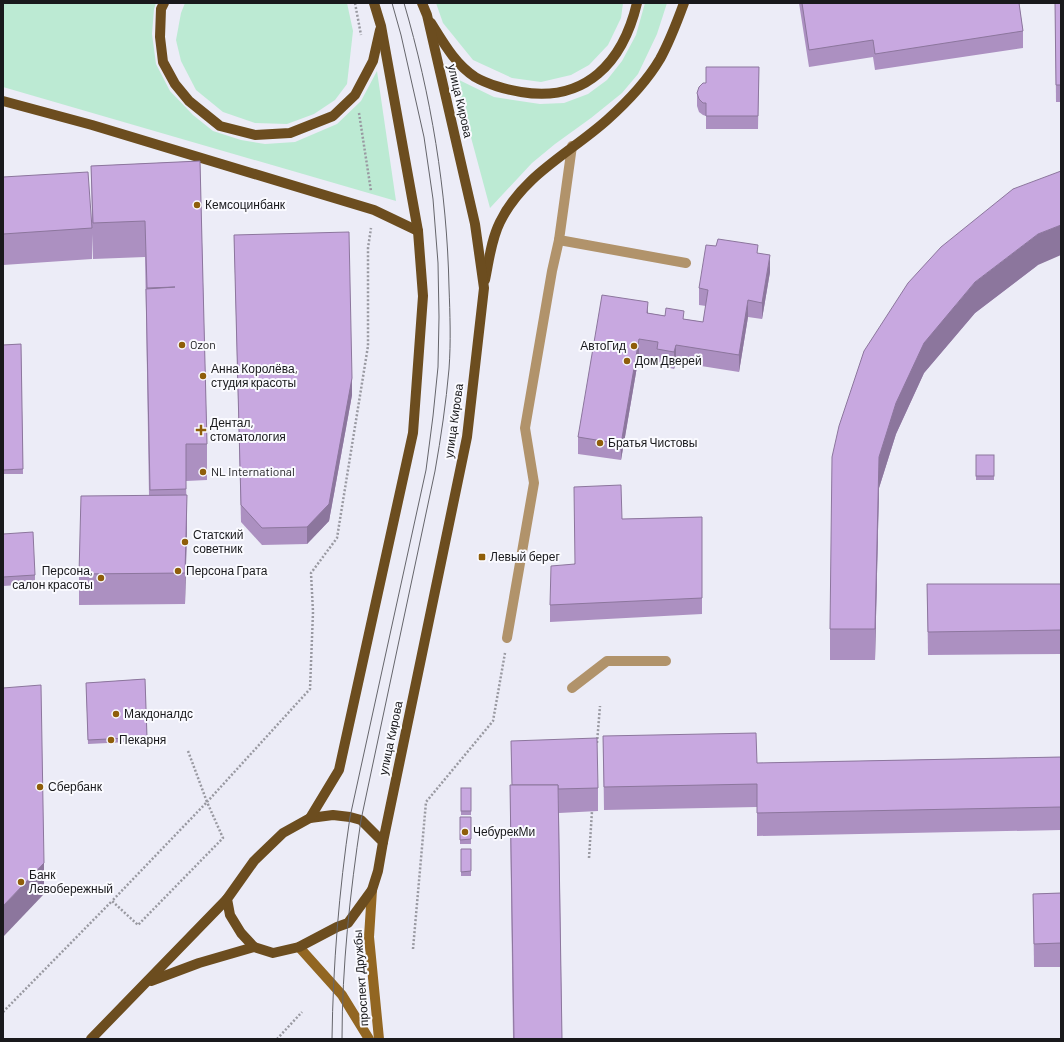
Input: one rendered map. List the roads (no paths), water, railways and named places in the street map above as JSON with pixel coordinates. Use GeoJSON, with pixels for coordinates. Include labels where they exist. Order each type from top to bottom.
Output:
{"type":"FeatureCollection","features":[{"type":"Feature","properties":{"kind":"main road"},"geometry":{"type":"LineString","coordinates":[[164,3],[162,9],[160,37],[163,62],[175,84],[189,100],[220,126],[255,135],[290,132],[334,116],[356,95],[373,61],[381,26]]}},
{"type":"Feature","properties":{"kind":"main road"},"geometry":{"type":"LineString","coordinates":[[310,818],[339,770],[413,433],[423,296],[418,231],[381,26],[374,3]]}},
{"type":"Feature","properties":{"kind":"main road","name":"улица Кирова"},"geometry":{"type":"LineString","coordinates":[[383,842],[467,437],[484,288],[475,224],[427,16],[422,3]]}},
{"type":"Feature","properties":{"kind":"main road"},"geometry":{"type":"LineString","coordinates":[[427,16],[452,56],[475,77],[506,89],[534,94],[551,94],[568,91],[580,86],[600,73],[616,53],[630,29],[637,3]]}},
{"type":"Feature","properties":{"kind":"main road"},"geometry":{"type":"LineString","coordinates":[[484,288],[492,243],[500,222],[513,200],[531,179],[606,121],[637,91],[660,60],[675,29],[684,3]]}},
{"type":"Feature","properties":{"kind":"main road"},"geometry":{"type":"LineString","coordinates":[[3,101],[92,125],[374,210],[418,231]]}},
{"type":"Feature","properties":{"kind":"main road"},"geometry":{"type":"LineString","coordinates":[[91,1039],[227,899],[254,861],[283,833],[310,818],[332,816],[361,820],[383,842],[378,870],[372,890],[348,923],[337,927],[299,947],[273,953],[254,947],[241,933],[230,915],[227,899]]}},
{"type":"Feature","properties":{"kind":"main road","name":"проспект Дружбы"},"geometry":{"type":"LineString","coordinates":[[372,890],[369,937],[379,1039]]}},
{"type":"Feature","properties":{"kind":"main road"},"geometry":{"type":"LineString","coordinates":[[147,982],[199,962],[254,947]]}},
{"type":"Feature","properties":{"kind":"main road","name":"проспект Дружбы"},"geometry":{"type":"LineString","coordinates":[[299,947],[342,996],[370,1039]]}},
{"type":"Feature","properties":{"kind":"lane"},"geometry":{"type":"LineString","coordinates":[[507,638],[534,483],[525,428],[552,271],[559,240],[572,146]]}},
{"type":"Feature","properties":{"kind":"lane"},"geometry":{"type":"LineString","coordinates":[[559,240],[686,263]]}},
{"type":"Feature","properties":{"kind":"lane"},"geometry":{"type":"LineString","coordinates":[[572,688],[607,661],[666,662]]}},
{"type":"Feature","properties":{"kind":"tram line"},"geometry":{"type":"LineString","coordinates":[[332,1039],[337,928],[350,817],[426,470],[438,367],[438,263],[433,199],[424,137],[401,35],[392,3]]}},
{"type":"Feature","properties":{"kind":"tram line"},"geometry":{"type":"LineString","coordinates":[[342,1039],[343,984],[347,930],[361,820],[435,471],[445,407],[450,359],[448,251],[441,179],[430,108],[414,38],[404,3]]}},
{"type":"Feature","properties":{"kind":"place","name":"Кемсоцинбанк"},"geometry":{"type":"Point","coordinates":[197,205]}},
{"type":"Feature","properties":{"kind":"place","name":"Ozon"},"geometry":{"type":"Point","coordinates":[182,345]}},
{"type":"Feature","properties":{"kind":"place","name":"АвтоГид"},"geometry":{"type":"Point","coordinates":[634,346]}},
{"type":"Feature","properties":{"kind":"place","name":"Дом Дверей"},"geometry":{"type":"Point","coordinates":[627,361]}},
{"type":"Feature","properties":{"kind":"place","name":"Анна Королёва, студия красоты"},"geometry":{"type":"Point","coordinates":[203,376]}},
{"type":"Feature","properties":{"kind":"place","name":"Дентал, стоматология"},"geometry":{"type":"Point","coordinates":[201,430]}},
{"type":"Feature","properties":{"kind":"place","name":"Братья Чистовы"},"geometry":{"type":"Point","coordinates":[600,443]}},
{"type":"Feature","properties":{"kind":"place","name":"NL International"},"geometry":{"type":"Point","coordinates":[203,472]}},
{"type":"Feature","properties":{"kind":"place","name":"Статский советник"},"geometry":{"type":"Point","coordinates":[185,542]}},
{"type":"Feature","properties":{"kind":"place","name":"Левый берег"},"geometry":{"type":"Point","coordinates":[482,557]}},
{"type":"Feature","properties":{"kind":"place","name":"Персона Грата"},"geometry":{"type":"Point","coordinates":[178,571]}},
{"type":"Feature","properties":{"kind":"place","name":"Персона, салон красоты"},"geometry":{"type":"Point","coordinates":[101,578]}},
{"type":"Feature","properties":{"kind":"place","name":"Макдоналдс"},"geometry":{"type":"Point","coordinates":[116,714]}},
{"type":"Feature","properties":{"kind":"place","name":"Пекарня"},"geometry":{"type":"Point","coordinates":[111,740]}},
{"type":"Feature","properties":{"kind":"place","name":"Сбербанк"},"geometry":{"type":"Point","coordinates":[40,787]}},
{"type":"Feature","properties":{"kind":"place","name":"ЧебурекМи"},"geometry":{"type":"Point","coordinates":[465,832]}},
{"type":"Feature","properties":{"kind":"place","name":"Банк Левобережный"},"geometry":{"type":"Point","coordinates":[21,882]}}]}
